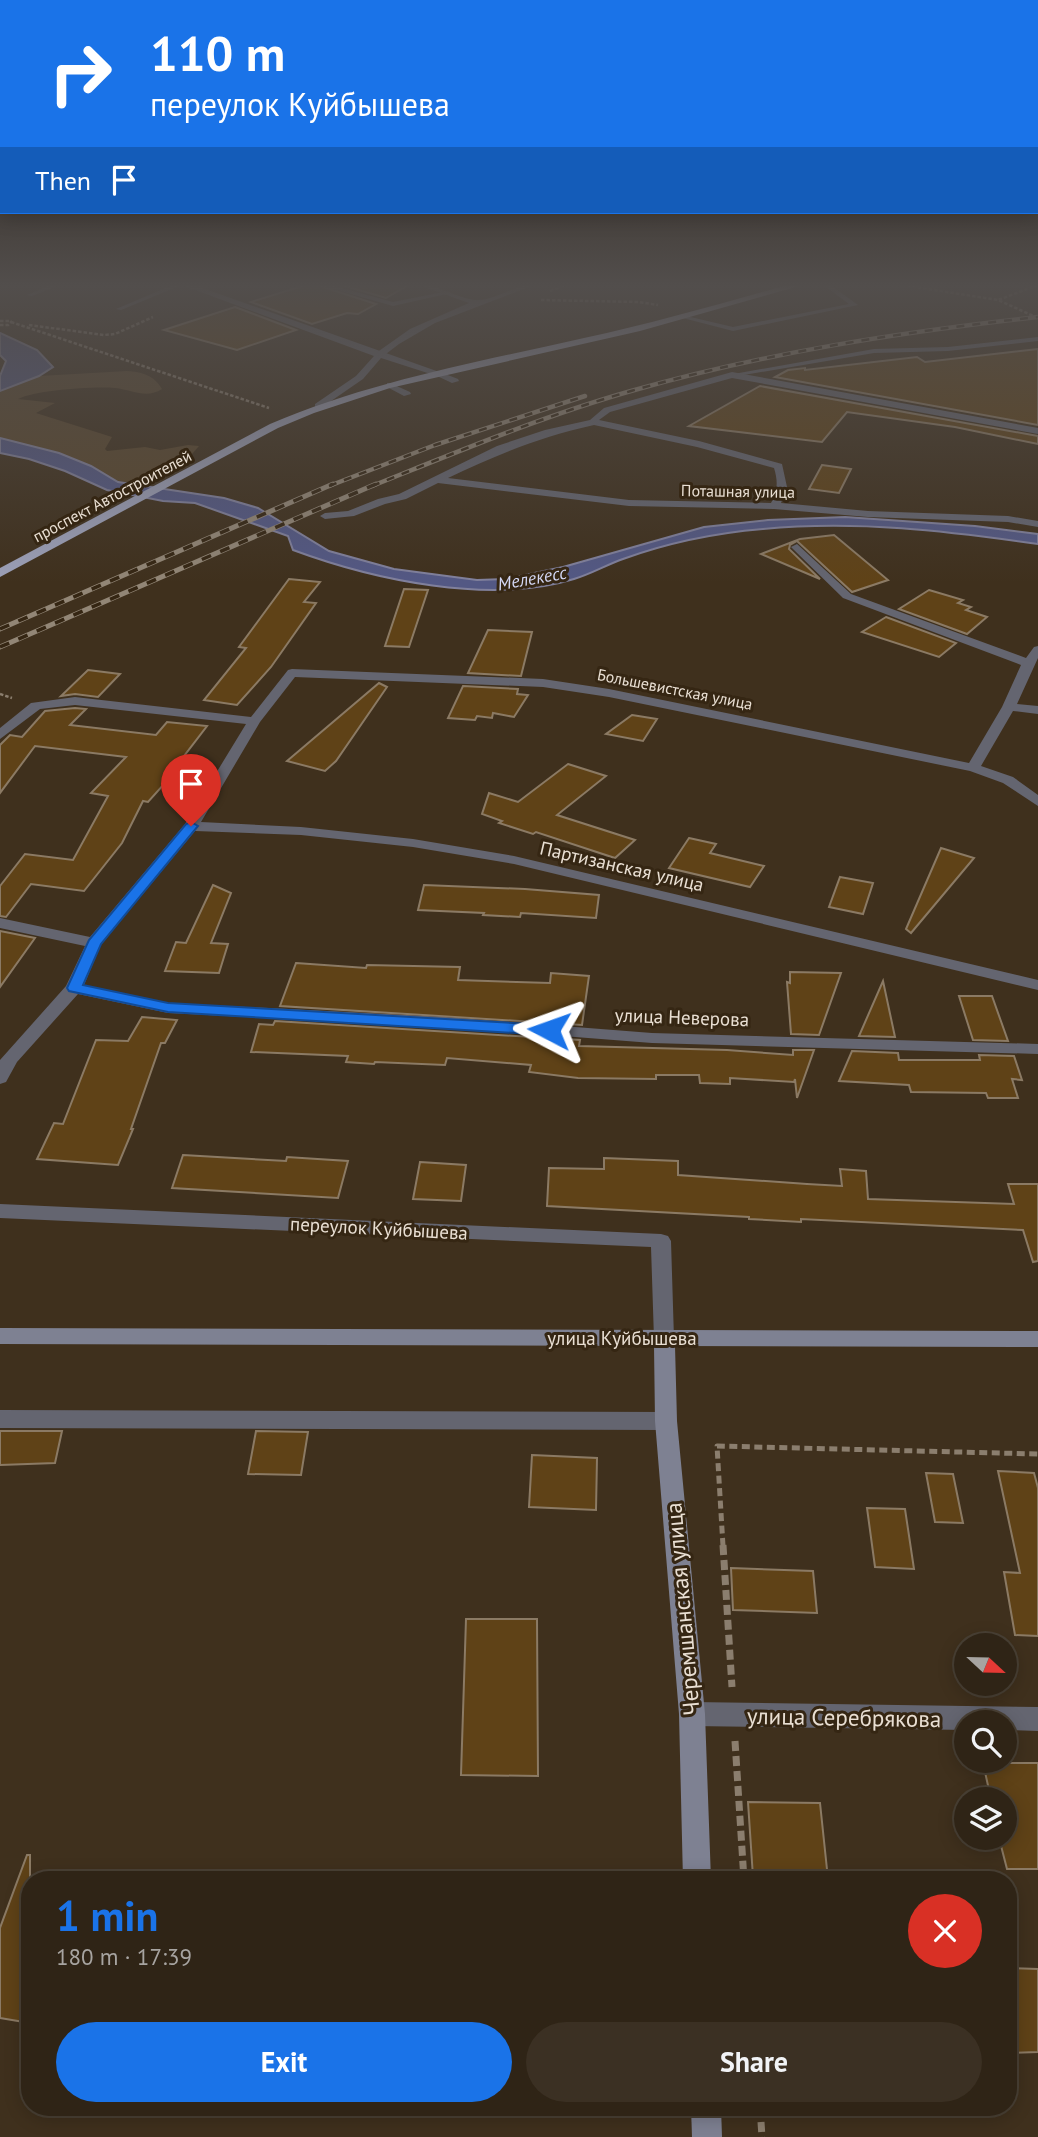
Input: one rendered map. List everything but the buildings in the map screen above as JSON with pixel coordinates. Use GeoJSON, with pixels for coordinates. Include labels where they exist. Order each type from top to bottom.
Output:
{"type":"FeatureCollection","features":[{"type":"Feature","properties":{"kind":"highway","name":"проспект Автостроителей"},"geometry":{"type":"LineString","coordinates":[[0,573],[318,406],[399,384]]}},
{"type":"Feature","properties":{"kind":"main road","name":"улица Куйбышева"},"geometry":{"type":"LineString","coordinates":[[0,1336],[1038,1339]]}},
{"type":"Feature","properties":{"kind":"main road","name":"Черемшанская улица"},"geometry":{"type":"LineString","coordinates":[[664,1339],[666,1421],[692,1714],[698,1871]]}},
{"type":"Feature","properties":{"kind":"main road"},"geometry":{"type":"LineString","coordinates":[[706,2116],[707,2137]]}},
{"type":"Feature","properties":{"kind":"street"},"geometry":{"type":"LineString","coordinates":[[318,406],[352,384]]}},
{"type":"Feature","properties":{"kind":"street"},"geometry":{"type":"LineString","coordinates":[[594,422],[596,417],[607,410],[701,384]]}},
{"type":"Feature","properties":{"kind":"street"},"geometry":{"type":"LineString","coordinates":[[790,384],[1038,431]]}},
{"type":"Feature","properties":{"kind":"street"},"geometry":{"type":"LineString","coordinates":[[325,516],[350,514],[382,501],[402,497],[501,449],[548,432],[594,422],[699,444],[778,466],[783,480],[781,496],[774,506]]}},
{"type":"Feature","properties":{"kind":"street","name":"Поташная улица"},"geometry":{"type":"LineString","coordinates":[[438,480],[629,503],[774,506],[1008,519],[1038,524]]}},
{"type":"Feature","properties":{"kind":"street"},"geometry":{"type":"LineString","coordinates":[[797,547],[848,596],[1028,663]]}},
{"type":"Feature","properties":{"kind":"street"},"geometry":{"type":"LineString","coordinates":[[973,768],[1009,707],[1028,663],[1038,650]]}},
{"type":"Feature","properties":{"kind":"street","name":"Большевистская улица"},"geometry":{"type":"LineString","coordinates":[[254,721],[292,673],[543,682],[609,693],[973,768],[1008,780],[1038,802]]}},
{"type":"Feature","properties":{"kind":"street"},"geometry":{"type":"LineString","coordinates":[[0,735],[36,706],[75,701],[254,721],[191,826],[94,943],[74,988],[9,1060],[0,1078]]}},
{"type":"Feature","properties":{"kind":"street"},"geometry":{"type":"LineString","coordinates":[[1009,707],[1038,710]]}},
{"type":"Feature","properties":{"kind":"street","name":"Партизанская улица"},"geometry":{"type":"LineString","coordinates":[[191,826],[301,831],[413,844],[514,860],[1038,985]]}},
{"type":"Feature","properties":{"kind":"street"},"geometry":{"type":"LineString","coordinates":[[0,923],[94,943]]}},
{"type":"Feature","properties":{"kind":"street","name":"улица Неверова"},"geometry":{"type":"LineString","coordinates":[[74,988],[168,1007],[446,1022],[652,1038],[1038,1049]]}},
{"type":"Feature","properties":{"kind":"street","name":"переулок Куйбышева"},"geometry":{"type":"LineString","coordinates":[[0,1211],[661,1241],[664,1339]]}},
{"type":"Feature","properties":{"kind":"street"},"geometry":{"type":"LineString","coordinates":[[0,1419],[666,1421]]}},
{"type":"Feature","properties":{"kind":"street","name":"улица Серебрякова"},"geometry":{"type":"LineString","coordinates":[[692,1714],[1038,1719]]}},
{"type":"Feature","properties":{"kind":"lane"},"geometry":{"type":"LineString","coordinates":[[390,386],[407,394]]}},
{"type":"Feature","properties":{"kind":"path"},"geometry":{"type":"LineString","coordinates":[[195,384],[277,411]]}},
{"type":"Feature","properties":{"kind":"path"},"geometry":{"type":"LineString","coordinates":[[743,1871],[717,1446],[1038,1454]]}},
{"type":"Feature","properties":{"kind":"path"},"geometry":{"type":"LineString","coordinates":[[761,2116],[762,2137]]}},
{"type":"Feature","properties":{"kind":"shaded area"},"geometry":{"type":"Polygon","coordinates":[[[19,384],[158,384],[162,389],[145,394],[115,388],[80,388],[38,393],[18,399],[55,403],[36,413],[112,437],[105,449],[107,451],[199,446],[192,454],[132,484],[118,482],[91,466],[59,453],[0,438],[0,391],[19,384]]]}},
{"type":"Feature","properties":{"kind":"water"},"geometry":{"type":"Polygon","coordinates":[[[0,384],[19,384],[0,391],[0,384]]]}},
{"type":"Feature","properties":{"kind":"water","name":"Мелекесс"},"geometry":{"type":"Polygon","coordinates":[[[0,438],[59,453],[91,466],[118,482],[224,498],[258,508],[329,551],[394,569],[477,580],[506,579],[563,567],[704,527],[768,520],[845,517],[975,526],[1038,534],[1038,544],[867,526],[763,529],[674,544],[640,553],[574,579],[541,586],[506,590],[432,586],[359,571],[293,550],[288,536],[195,503],[163,501],[107,490],[65,471],[0,453],[0,438]]]}},
{"type":"Feature","properties":{"kind":"railway"},"geometry":{"type":"LineString","coordinates":[[372,486],[500,435],[659,384]]}},
{"type":"Feature","properties":{"kind":"railway"},"geometry":{"type":"LineString","coordinates":[[329,486],[435,445],[585,396]]}},
{"type":"Feature","properties":{"kind":"railway"},"geometry":{"type":"LineString","coordinates":[[0,629],[333,484]]}},
{"type":"Feature","properties":{"kind":"railway"},"geometry":{"type":"LineString","coordinates":[[0,647],[376,484]]}},
{"type":"Feature","properties":{"kind":"route"},"geometry":{"type":"LineString","coordinates":[[191,826],[94,943],[74,988],[168,1007],[549,1030]]}}]}
